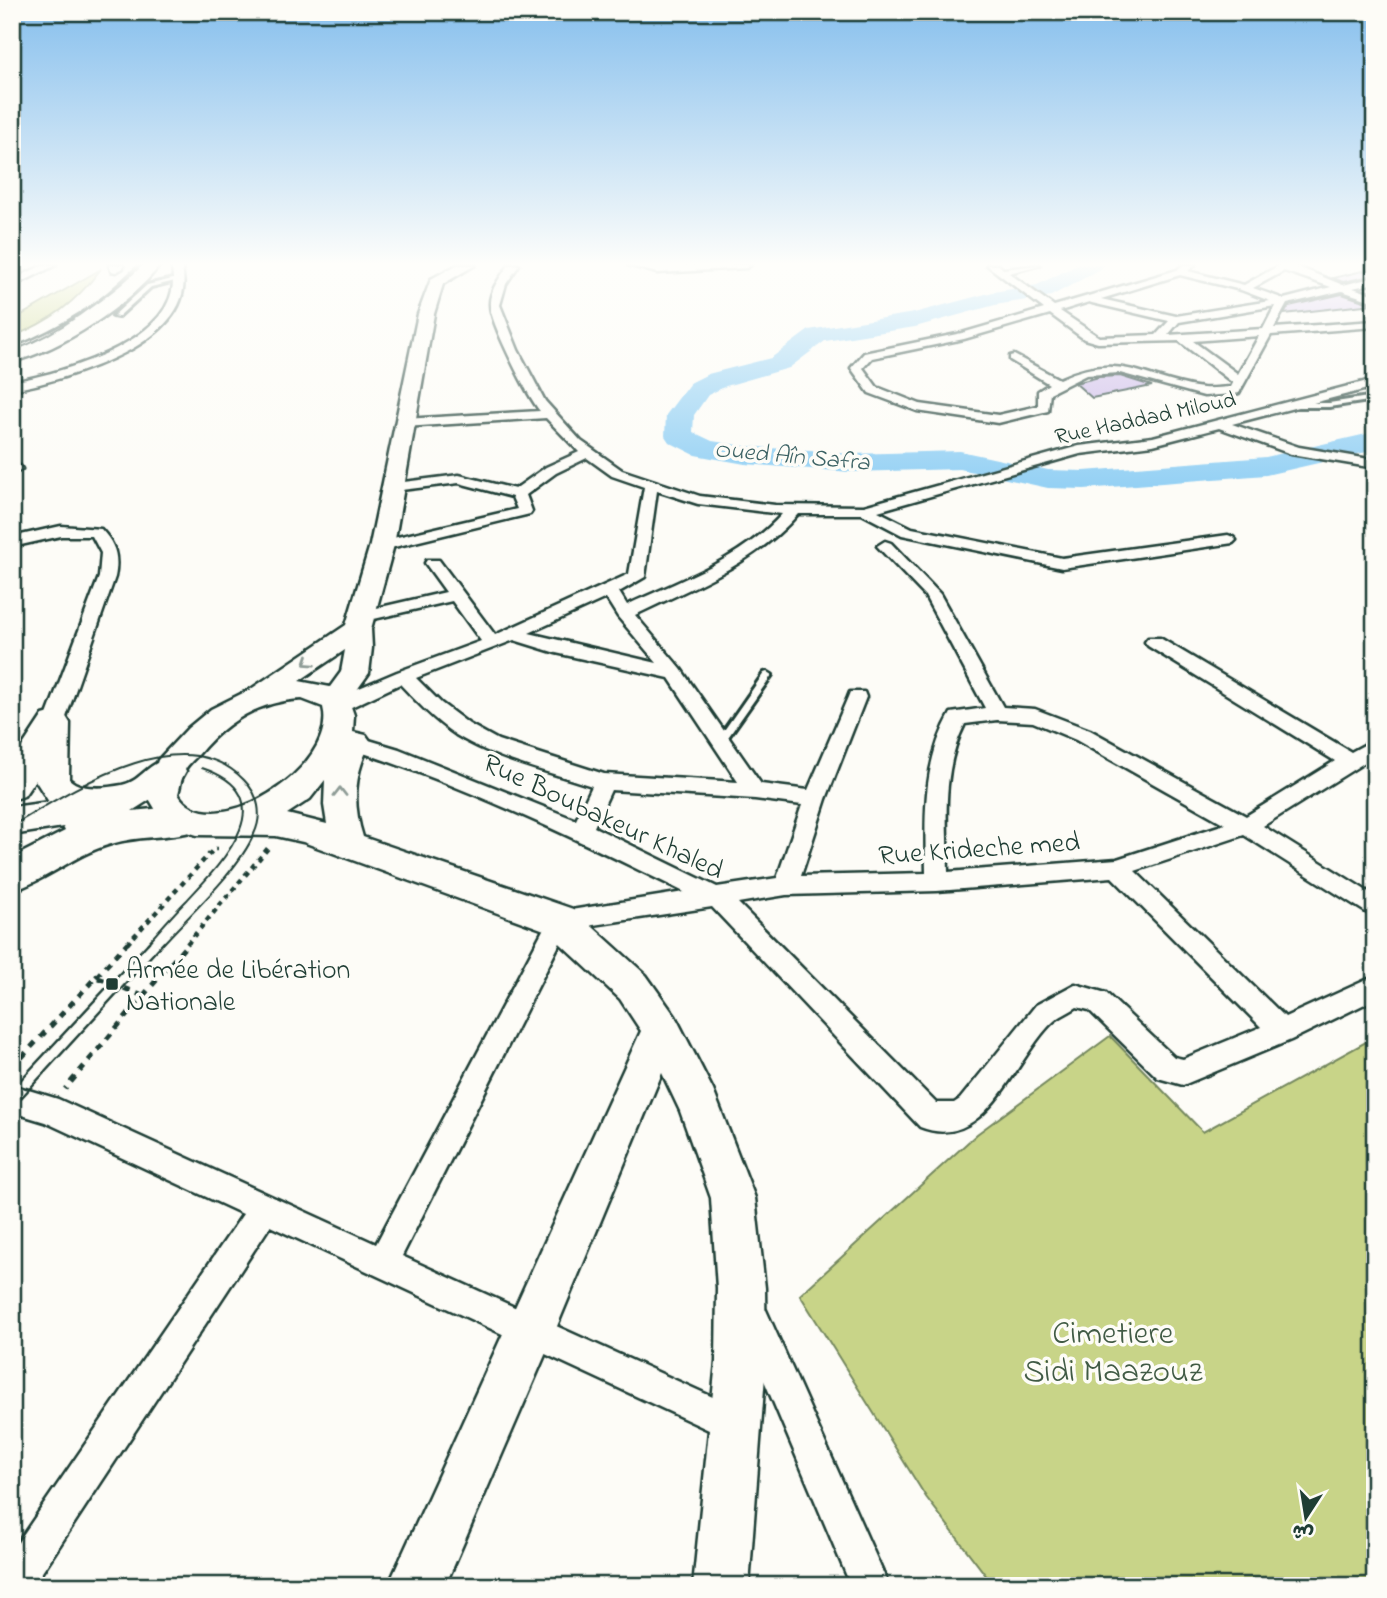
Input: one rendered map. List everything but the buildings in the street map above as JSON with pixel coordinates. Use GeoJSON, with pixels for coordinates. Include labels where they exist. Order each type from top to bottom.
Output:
{"type":"FeatureCollection","features":[{"type":"Feature","properties":{"kind":"main road"},"geometry":{"type":"LineString","coordinates":[[12,356],[52,340]]}},
{"type":"Feature","properties":{"kind":"main road"},"geometry":{"type":"LineString","coordinates":[[349,845],[341,818],[340,778],[346,740],[337,703],[355,673],[359,623],[382,545],[412,375],[421,340]]}},
{"type":"Feature","properties":{"kind":"main road"},"geometry":{"type":"LineString","coordinates":[[359,623],[258,695],[239,704],[189,742],[169,771],[164,785],[164,806],[171,814],[226,837],[292,826],[560,920],[633,987],[661,1029],[698,1104],[733,1198],[741,1288],[741,1362],[721,1586]]}},
{"type":"Feature","properties":{"kind":"main road"},"geometry":{"type":"LineString","coordinates":[[258,695],[302,690],[324,695],[337,703]]}},
{"type":"Feature","properties":{"kind":"main road"},"geometry":{"type":"LineString","coordinates":[[12,787],[37,753],[54,723]]}},
{"type":"Feature","properties":{"kind":"main road"},"geometry":{"type":"LineString","coordinates":[[54,723],[52,779],[55,788],[74,798],[98,801],[124,798]]}},
{"type":"Feature","properties":{"kind":"main road"},"geometry":{"type":"LineString","coordinates":[[226,837],[299,792],[346,740]]}},
{"type":"Feature","properties":{"kind":"main road"},"geometry":{"type":"LineString","coordinates":[[12,859],[169,771]]}},
{"type":"Feature","properties":{"kind":"main road"},"geometry":{"type":"LineString","coordinates":[[316,772],[312,798],[314,812],[323,824],[349,845]]}},
{"type":"Feature","properties":{"kind":"main road"},"geometry":{"type":"LineString","coordinates":[[12,821],[84,811],[124,798]]}},
{"type":"Feature","properties":{"kind":"main road"},"geometry":{"type":"LineString","coordinates":[[12,876],[64,846],[111,827],[147,821],[184,820]]}},
{"type":"Feature","properties":{"kind":"main road"},"geometry":{"type":"LineString","coordinates":[[416,1586],[531,1331],[661,1029]]}},
{"type":"Feature","properties":{"kind":"street"},"geometry":{"type":"LineString","coordinates":[[12,386],[36,383],[79,370],[138,340]]}},
{"type":"Feature","properties":{"kind":"street"},"geometry":{"type":"LineString","coordinates":[[508,340],[540,403],[576,444],[617,473],[698,500],[793,510],[865,510],[906,532],[1062,563],[1228,540]]}},
{"type":"Feature","properties":{"kind":"street"},"geometry":{"type":"LineString","coordinates":[[946,340],[868,355],[857,368],[873,390],[917,407],[998,419],[1044,408],[1044,391],[1083,372],[1103,369],[1120,369],[1205,392],[1235,390],[1264,340]]}},
{"type":"Feature","properties":{"kind":"street"},"geometry":{"type":"LineString","coordinates":[[1184,340],[1240,382]]}},
{"type":"Feature","properties":{"kind":"street"},"geometry":{"type":"LineString","coordinates":[[1014,358],[1058,384]]}},
{"type":"Feature","properties":{"kind":"street","name":"Rue Haddad Miloud"},"geometry":{"type":"LineString","coordinates":[[865,510],[1079,450],[1153,441],[1375,383]]}},
{"type":"Feature","properties":{"kind":"street"},"geometry":{"type":"LineString","coordinates":[[404,423],[550,414]]}},
{"type":"Feature","properties":{"kind":"street"},"geometry":{"type":"LineString","coordinates":[[1221,424],[1256,441],[1339,460],[1375,464]]}},
{"type":"Feature","properties":{"kind":"street"},"geometry":{"type":"LineString","coordinates":[[518,494],[542,475],[570,459],[589,453]]}},
{"type":"Feature","properties":{"kind":"street"},"geometry":{"type":"LineString","coordinates":[[393,487],[458,479],[518,494]]}},
{"type":"Feature","properties":{"kind":"street"},"geometry":{"type":"LineString","coordinates":[[337,703],[492,643],[637,577],[651,485]]}},
{"type":"Feature","properties":{"kind":"street"},"geometry":{"type":"LineString","coordinates":[[382,545],[525,510],[518,494]]}},
{"type":"Feature","properties":{"kind":"street"},"geometry":{"type":"LineString","coordinates":[[624,613],[742,555],[769,536],[793,510]]}},
{"type":"Feature","properties":{"kind":"street"},"geometry":{"type":"LineString","coordinates":[[12,542],[61,531],[96,532],[112,555],[54,723]]}},
{"type":"Feature","properties":{"kind":"street"},"geometry":{"type":"LineString","coordinates":[[885,547],[932,594],[997,713]]}},
{"type":"Feature","properties":{"kind":"street"},"geometry":{"type":"LineString","coordinates":[[433,563],[492,643]]}},
{"type":"Feature","properties":{"kind":"street"},"geometry":{"type":"LineString","coordinates":[[610,590],[624,613],[675,673],[755,791]]}},
{"type":"Feature","properties":{"kind":"street"},"geometry":{"type":"LineString","coordinates":[[359,623],[457,595]]}},
{"type":"Feature","properties":{"kind":"street"},"geometry":{"type":"LineString","coordinates":[[513,634],[556,647],[675,673]]}},
{"type":"Feature","properties":{"kind":"street"},"geometry":{"type":"LineString","coordinates":[[1154,642],[1349,760]]}},
{"type":"Feature","properties":{"kind":"street"},"geometry":{"type":"LineString","coordinates":[[403,676],[435,708],[462,729],[491,745],[604,782],[755,791],[815,799]]}},
{"type":"Feature","properties":{"kind":"street"},"geometry":{"type":"LineString","coordinates":[[786,886],[815,799],[857,697]]}},
{"type":"Feature","properties":{"kind":"street"},"geometry":{"type":"LineString","coordinates":[[937,882],[938,767],[946,736],[958,718],[997,713],[1035,716],[1083,735],[1246,826],[1375,908]]}},
{"type":"Feature","properties":{"kind":"street","name":"Rue Boubakeur Khaled"},"geometry":{"type":"LineString","coordinates":[[346,740],[392,754],[581,831],[718,898],[930,1117],[957,1117],[970,1109],[1045,1013],[1075,995],[1097,1001],[1167,1069],[1183,1072],[1282,1031]]}},
{"type":"Feature","properties":{"kind":"street","name":"Rue Krideche med"},"geometry":{"type":"LineString","coordinates":[[560,920],[786,886],[937,882],[1117,868],[1246,826],[1375,746]]}},
{"type":"Feature","properties":{"kind":"street"},"geometry":{"type":"LineString","coordinates":[[581,831],[604,782]]}},
{"type":"Feature","properties":{"kind":"street"},"geometry":{"type":"LineString","coordinates":[[1117,868],[1282,1031],[1375,987]]}},
{"type":"Feature","properties":{"kind":"street"},"geometry":{"type":"LineString","coordinates":[[383,1262],[560,920]]}},
{"type":"Feature","properties":{"kind":"street"},"geometry":{"type":"LineString","coordinates":[[12,1098],[48,1109],[736,1425]]}},
{"type":"Feature","properties":{"kind":"street"},"geometry":{"type":"LineString","coordinates":[[12,1584],[264,1209]]}},
{"type":"Feature","properties":{"kind":"street"},"geometry":{"type":"LineString","coordinates":[[741,1288],[870,1586]]}},
{"type":"Feature","properties":{"kind":"lane"},"geometry":{"type":"LineString","coordinates":[[1291,405],[1329,405],[1375,398]]}},
{"type":"Feature","properties":{"kind":"lane"},"geometry":{"type":"LineString","coordinates":[[721,741],[766,675]]}},
{"type":"Feature","properties":{"kind":"path"},"geometry":{"type":"LineString","coordinates":[[48,1109],[264,853],[292,826]]}},
{"type":"Feature","properties":{"kind":"path"},"geometry":{"type":"LineString","coordinates":[[12,1068],[226,837]]}},
{"type":"Feature","properties":{"kind":"path"},"geometry":{"type":"LineString","coordinates":[[254,851],[264,853]]}},
{"type":"Feature","properties":{"kind":"path"},"geometry":{"type":"LineString","coordinates":[[96,977],[143,996]]}},
{"type":"Feature","properties":{"kind":"green space","name":"Cimetiere Sidi Maazouz"},"geometry":{"type":"Polygon","coordinates":[[[1110,1036],[1203,1132],[1375,1037],[1375,1586],[994,1586],[926,1497],[800,1295],[977,1134],[1110,1036]]]}},
{"type":"Feature","properties":{"kind":"waterway","name":"Oued Aîn Safra"},"geometry":{"type":"LineString","coordinates":[[812,340],[780,363],[717,380],[699,389],[680,415],[679,436],[705,449],[745,455],[851,463],[960,460],[1048,479],[1084,480],[1266,466],[1375,441]]}},
{"type":"Feature","properties":{"kind":"tram line"},"geometry":{"type":"LineString","coordinates":[[12,351],[37,340]]}},
{"type":"Feature","properties":{"kind":"tram line"},"geometry":{"type":"LineString","coordinates":[[12,826],[95,779],[159,757],[190,755],[219,762],[244,780],[253,792],[258,806],[254,834],[226,877],[163,944]]}},
{"type":"Feature","properties":{"kind":"tram line"},"geometry":{"type":"LineString","coordinates":[[147,944],[216,868],[240,831],[244,812],[240,795],[227,780],[202,768]]}},
{"type":"Feature","properties":{"kind":"tram line"},"geometry":{"type":"LineString","coordinates":[[12,1089],[149,942]]}},
{"type":"Feature","properties":{"kind":"tram line"},"geometry":{"type":"LineString","coordinates":[[12,1108],[164,942]]}},
{"type":"Feature","properties":{"kind":"place","name":"Armée de Libération Nationale"},"geometry":{"type":"Point","coordinates":[112,984]}}]}
